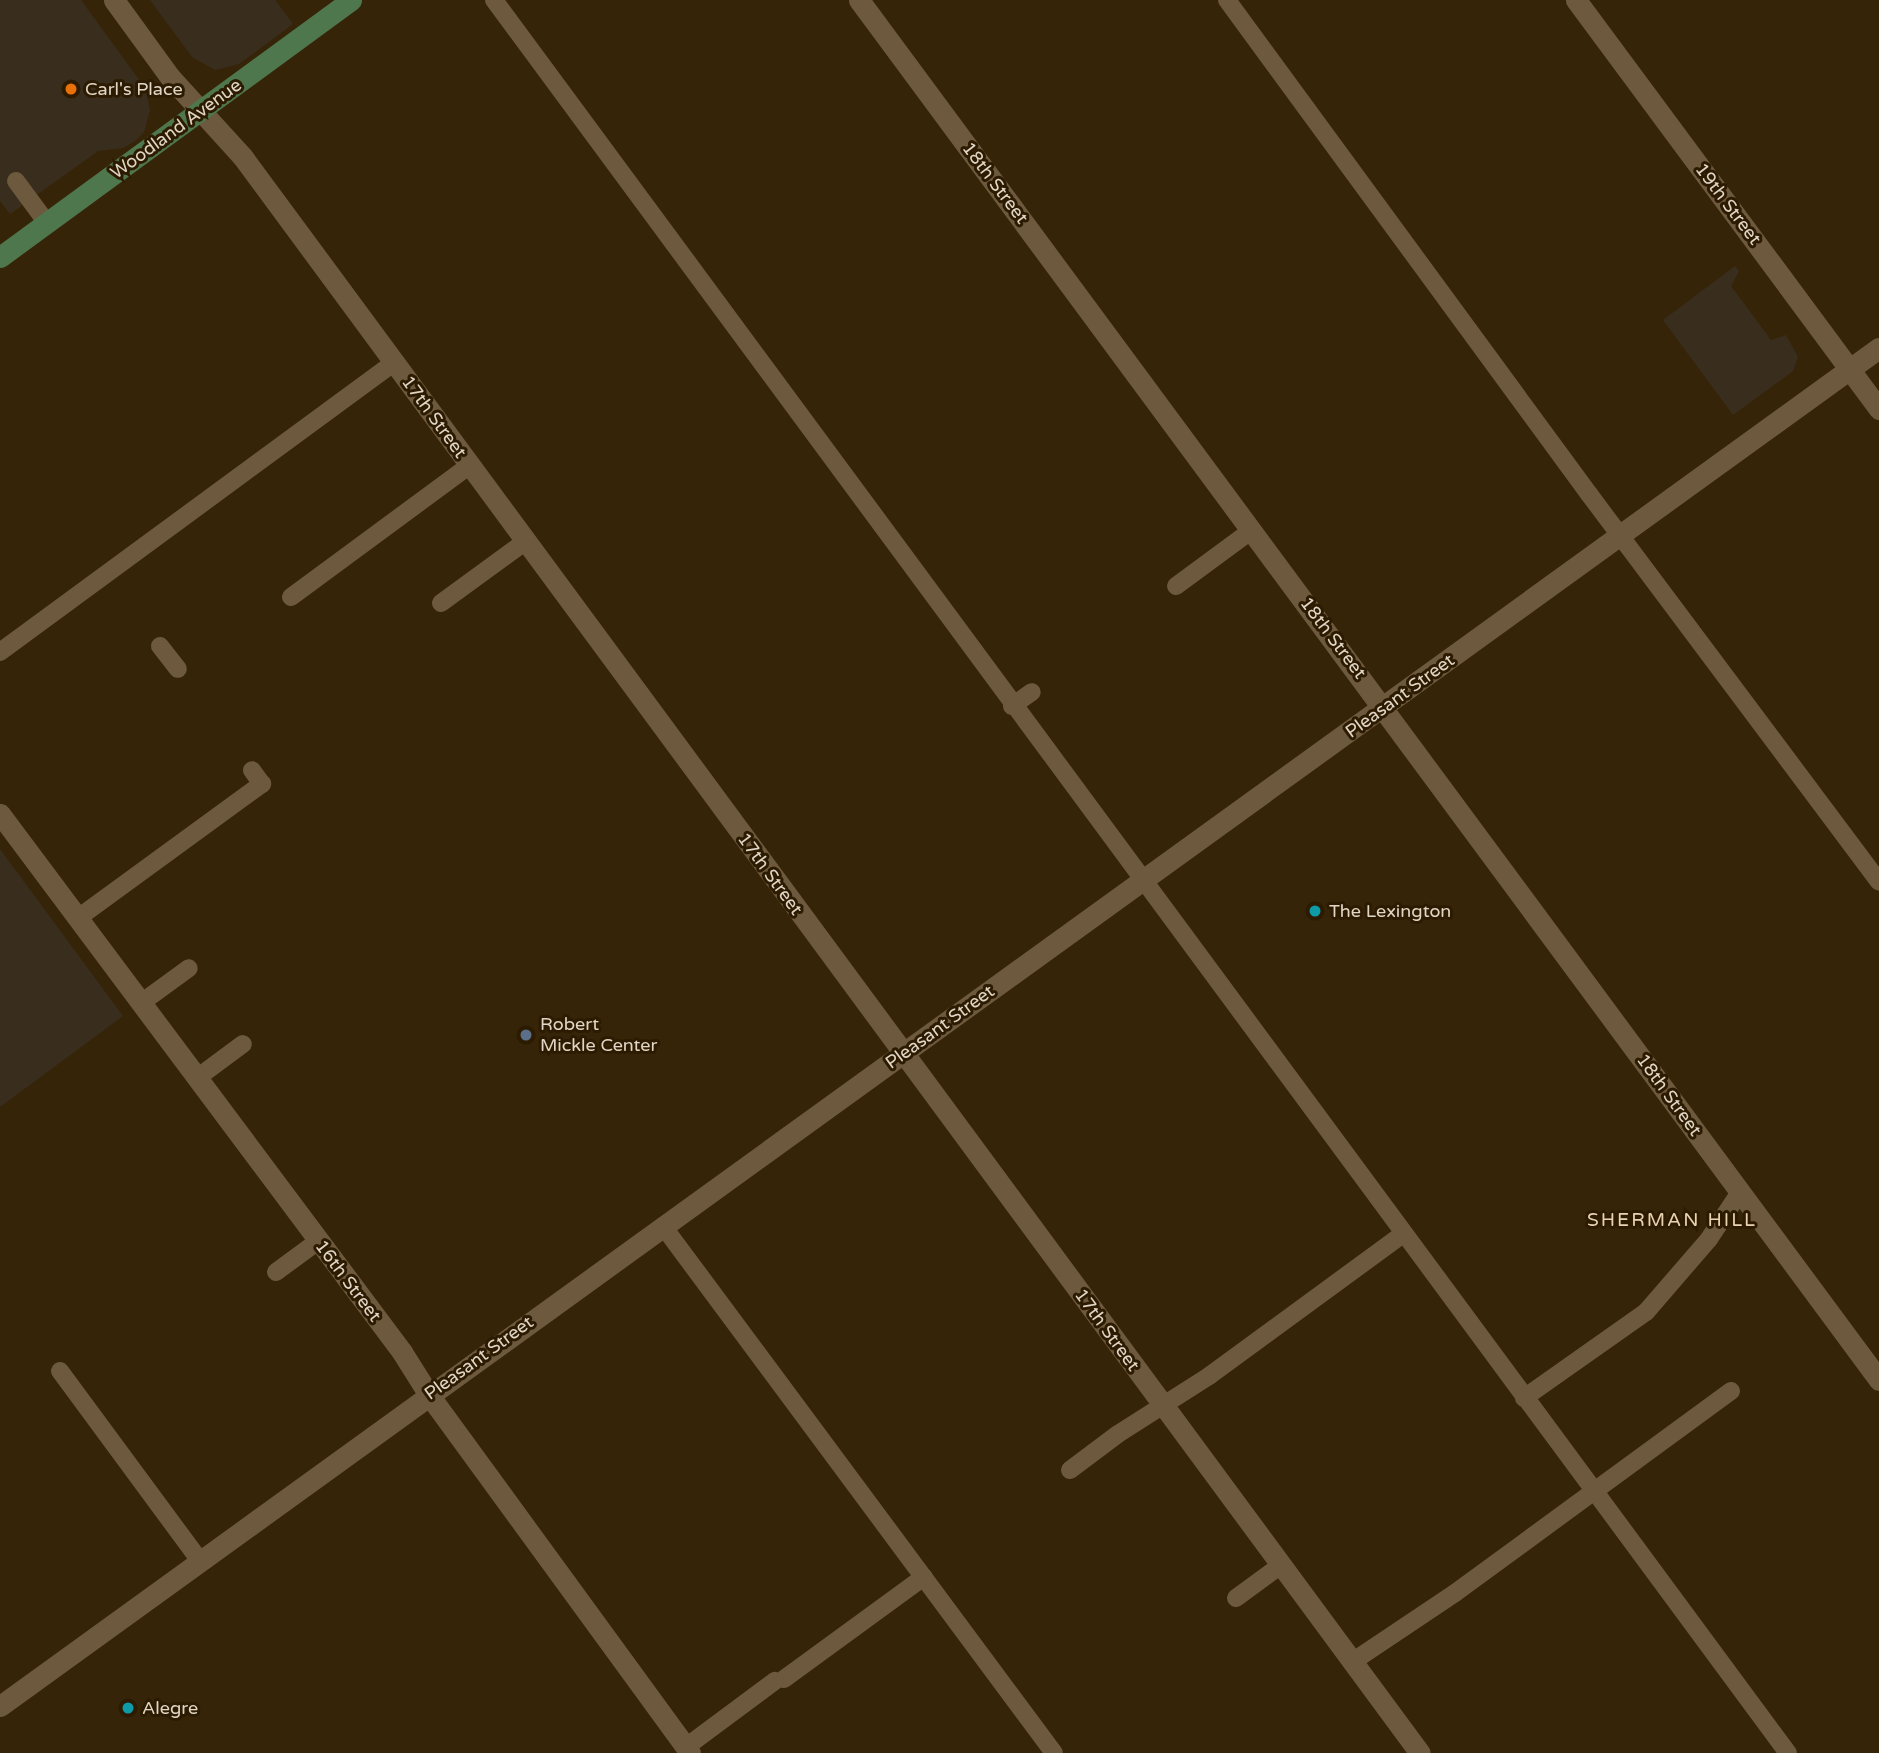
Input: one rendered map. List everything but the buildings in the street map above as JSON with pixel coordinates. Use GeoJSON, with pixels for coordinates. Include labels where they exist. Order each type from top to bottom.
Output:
{"type":"FeatureCollection","features":[{"type":"Feature","properties":{"kind":"street","name":"17th Street"},"geometry":{"type":"LineString","coordinates":[[114,0],[170,77],[242,156],[1420,1753]]}},
{"type":"Feature","properties":{"kind":"street","name":"Woodland Avenue"},"geometry":{"type":"LineString","coordinates":[[0,257],[351,0]]}},
{"type":"Feature","properties":{"kind":"street","name":"18th Street"},"geometry":{"type":"LineString","coordinates":[[859,0],[1879,1380]]}},
{"type":"Feature","properties":{"kind":"street","name":"19th Street"},"geometry":{"type":"LineString","coordinates":[[1576,0],[1879,409]]}},
{"type":"Feature","properties":{"kind":"street","name":"Pleasant Street"},"geometry":{"type":"LineString","coordinates":[[0,1706],[1879,348]]}},
{"type":"Feature","properties":{"kind":"street","name":"16th Street"},"geometry":{"type":"LineString","coordinates":[[0,814],[402,1352],[429,1395],[688,1750]]}},
{"type":"Feature","properties":{"kind":"lane"},"geometry":{"type":"LineString","coordinates":[[494,0],[1012,706],[1788,1753]]}},
{"type":"Feature","properties":{"kind":"lane"},"geometry":{"type":"LineString","coordinates":[[1227,0],[1879,883]]}},
{"type":"Feature","properties":{"kind":"lane"},"geometry":{"type":"LineString","coordinates":[[16,181],[47,223]]}},
{"type":"Feature","properties":{"kind":"lane"},"geometry":{"type":"LineString","coordinates":[[0,652],[394,363]]}},
{"type":"Feature","properties":{"kind":"lane"},"geometry":{"type":"LineString","coordinates":[[291,597],[470,465]]}},
{"type":"Feature","properties":{"kind":"lane"},"geometry":{"type":"LineString","coordinates":[[1176,586],[1252,530]]}},
{"type":"Feature","properties":{"kind":"lane"},"geometry":{"type":"LineString","coordinates":[[441,603],[526,541]]}},
{"type":"Feature","properties":{"kind":"lane"},"geometry":{"type":"LineString","coordinates":[[160,646],[178,668]]}},
{"type":"Feature","properties":{"kind":"lane"},"geometry":{"type":"LineString","coordinates":[[1012,706],[1032,692]]}},
{"type":"Feature","properties":{"kind":"lane"},"geometry":{"type":"LineString","coordinates":[[78,918],[262,784],[252,770]]}},
{"type":"Feature","properties":{"kind":"lane"},"geometry":{"type":"LineString","coordinates":[[141,1003],[190,968]]}},
{"type":"Feature","properties":{"kind":"lane"},"geometry":{"type":"LineString","coordinates":[[197,1078],[243,1044]]}},
{"type":"Feature","properties":{"kind":"lane"},"geometry":{"type":"LineString","coordinates":[[1524,1398],[1646,1312],[1709,1239],[1740,1192]]}},
{"type":"Feature","properties":{"kind":"lane"},"geometry":{"type":"LineString","coordinates":[[663,1226],[924,1577],[1051,1741]]}},
{"type":"Feature","properties":{"kind":"lane"},"geometry":{"type":"LineString","coordinates":[[1070,1470],[1403,1234]]}},
{"type":"Feature","properties":{"kind":"lane"},"geometry":{"type":"LineString","coordinates":[[276,1272],[318,1241]]}},
{"type":"Feature","properties":{"kind":"lane"},"geometry":{"type":"LineString","coordinates":[[60,1371],[200,1561]]}},
{"type":"Feature","properties":{"kind":"lane"},"geometry":{"type":"LineString","coordinates":[[1352,1662],[1455,1593],[1731,1391]]}},
{"type":"Feature","properties":{"kind":"lane"},"geometry":{"type":"LineString","coordinates":[[1236,1598],[1281,1565]]}},
{"type":"Feature","properties":{"kind":"lane"},"geometry":{"type":"LineString","coordinates":[[688,1750],[779,1680],[924,1577]]}},
{"type":"Feature","properties":{"kind":"shaded area"},"geometry":{"type":"Polygon","coordinates":[[[0,0],[81,0],[145,88],[150,110],[144,132],[135,141],[123,148],[98,151],[10,214],[0,201],[0,0]]]}},
{"type":"Feature","properties":{"kind":"shaded area"},"geometry":{"type":"Polygon","coordinates":[[[150,0],[275,0],[293,24],[239,64],[215,70],[192,57],[150,0]]]}},
{"type":"Feature","properties":{"kind":"shaded area"},"geometry":{"type":"Polygon","coordinates":[[[1735,266],[1739,271],[1731,286],[1771,340],[1786,335],[1798,357],[1793,371],[1733,415],[1663,320],[1735,266]]]}},
{"type":"Feature","properties":{"kind":"shaded area"},"geometry":{"type":"Polygon","coordinates":[[[0,849],[123,1016],[0,1107],[0,849]]]}},
{"type":"Feature","properties":{"kind":"place","name":"Carl's Place"},"geometry":{"type":"Point","coordinates":[71,89]}},
{"type":"Feature","properties":{"kind":"place","name":"The Lexington"},"geometry":{"type":"Point","coordinates":[1315,911]}},
{"type":"Feature","properties":{"kind":"place","name":"Robert Mickle Center"},"geometry":{"type":"Point","coordinates":[526,1035]}},
{"type":"Feature","properties":{"kind":"place","name":"Alegre"},"geometry":{"type":"Point","coordinates":[128,1708]}},
{"type":"Feature","properties":{"kind":"district","name":"SHERMAN HILL"},"geometry":{"type":"Point","coordinates":[1672,1221]}}]}
